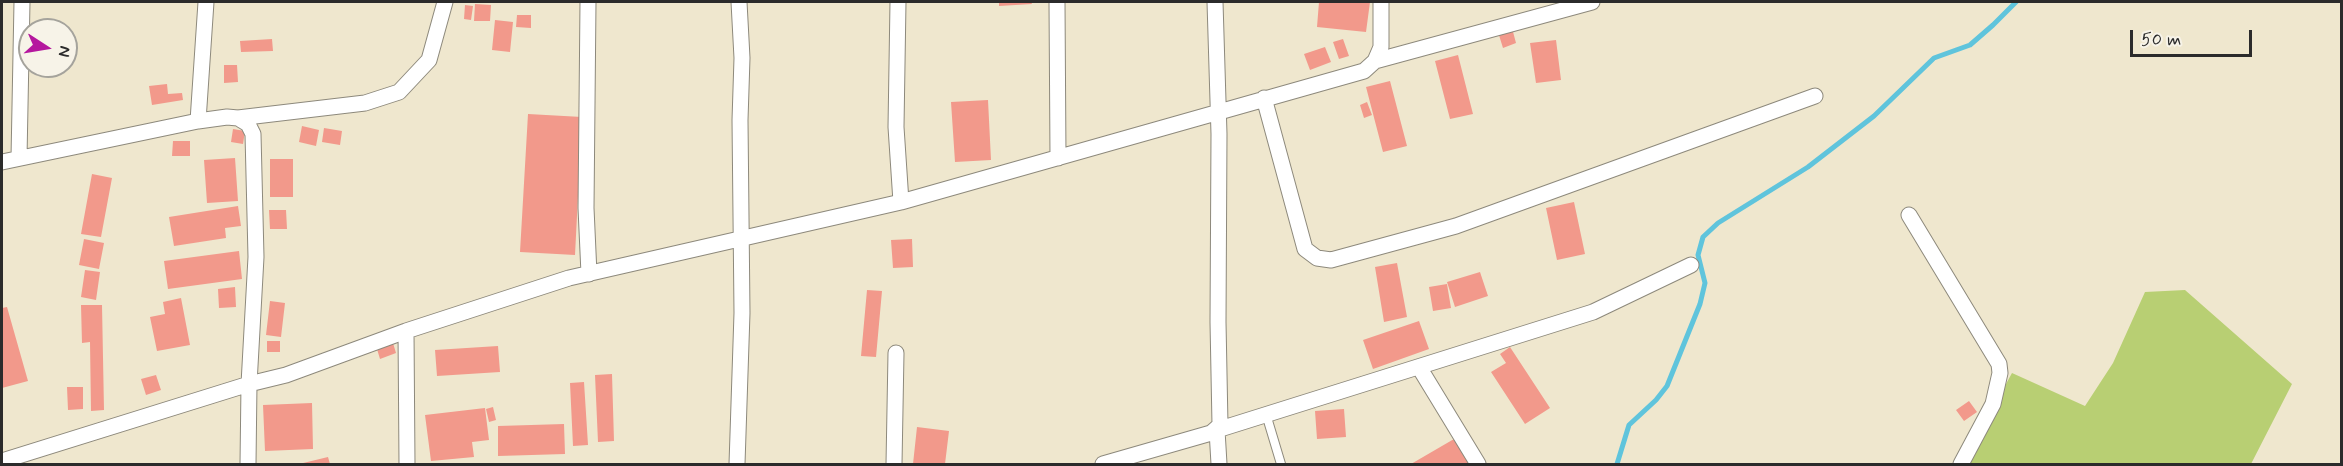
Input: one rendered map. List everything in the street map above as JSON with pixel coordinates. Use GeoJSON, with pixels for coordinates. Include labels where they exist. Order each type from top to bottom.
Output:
{"type":"FeatureCollection","features":[{"type":"Feature","properties":{"kind":"street"},"geometry":{"type":"LineString","coordinates":[[19,158],[22,2]]}},
{"type":"Feature","properties":{"kind":"street"},"geometry":{"type":"LineString","coordinates":[[198,122],[206,2]]}},
{"type":"Feature","properties":{"kind":"street"},"geometry":{"type":"LineString","coordinates":[[2,162],[198,122],[365,103],[399,92],[429,60],[445,2]]}},
{"type":"Feature","properties":{"kind":"street"},"geometry":{"type":"LineString","coordinates":[[588,2],[586,208],[589,274]]}},
{"type":"Feature","properties":{"kind":"street"},"geometry":{"type":"LineString","coordinates":[[737,465],[742,313],[740,120],[742,58],[739,2]]}},
{"type":"Feature","properties":{"kind":"street"},"geometry":{"type":"LineString","coordinates":[[898,2],[896,127],[901,202]]}},
{"type":"Feature","properties":{"kind":"street"},"geometry":{"type":"LineString","coordinates":[[1057,2],[1058,158]]}},
{"type":"Feature","properties":{"kind":"street"},"geometry":{"type":"LineString","coordinates":[[1215,2],[1219,134],[1218,322],[1222,418],[1217,430],[1219,465]]}},
{"type":"Feature","properties":{"kind":"street"},"geometry":{"type":"LineString","coordinates":[[2,461],[249,384],[286,375],[406,331],[536,288],[901,202],[1364,71],[1375,61],[1381,48],[1381,2]]}},
{"type":"Feature","properties":{"kind":"street"},"geometry":{"type":"LineString","coordinates":[[1375,61],[1592,2]]}},
{"type":"Feature","properties":{"kind":"street"},"geometry":{"type":"LineString","coordinates":[[1264,98],[1305,249],[1317,258],[1331,260],[1456,226],[1815,96]]}},
{"type":"Feature","properties":{"kind":"street"},"geometry":{"type":"LineString","coordinates":[[238,118],[248,124],[253,134],[256,190],[256,257],[249,384],[248,465]]}},
{"type":"Feature","properties":{"kind":"street"},"geometry":{"type":"LineString","coordinates":[[1909,215],[1999,364],[2000,373],[1993,404],[1961,465]]}},
{"type":"Feature","properties":{"kind":"street"},"geometry":{"type":"LineString","coordinates":[[1103,465],[1593,312],[1691,265]]}},
{"type":"Feature","properties":{"kind":"street"},"geometry":{"type":"LineString","coordinates":[[406,331],[407,465]]}},
{"type":"Feature","properties":{"kind":"street"},"geometry":{"type":"LineString","coordinates":[[894,465],[896,353]]}},
{"type":"Feature","properties":{"kind":"street"},"geometry":{"type":"LineString","coordinates":[[1419,367],[1478,465]]}},
{"type":"Feature","properties":{"kind":"lane"},"geometry":{"type":"LineString","coordinates":[[1266,414],[1281,465]]}},
{"type":"Feature","properties":{"kind":"green space"},"geometry":{"type":"Polygon","coordinates":[[[2185,290],[2292,384],[2251,464],[1962,464],[2012,373],[2085,406],[2113,363],[2145,292],[2185,290]]]}},
{"type":"Feature","properties":{"kind":"building"},"geometry":{"type":"Polygon","coordinates":[[[999,2],[1031,2],[1032,4],[999,6],[999,2]]]}},
{"type":"Feature","properties":{"kind":"building"},"geometry":{"type":"Polygon","coordinates":[[[1319,2],[1370,2],[1366,32],[1317,27],[1319,2]]]}},
{"type":"Feature","properties":{"kind":"building"},"geometry":{"type":"Polygon","coordinates":[[[475,4],[491,5],[490,21],[474,21],[475,4]]]}},
{"type":"Feature","properties":{"kind":"building"},"geometry":{"type":"Polygon","coordinates":[[[465,5],[473,6],[471,20],[464,19],[465,5]]]}},
{"type":"Feature","properties":{"kind":"building"},"geometry":{"type":"Polygon","coordinates":[[[517,15],[531,15],[531,28],[516,27],[517,15]]]}},
{"type":"Feature","properties":{"kind":"building"},"geometry":{"type":"Polygon","coordinates":[[[495,20],[513,22],[510,52],[492,50],[495,20]]]}},
{"type":"Feature","properties":{"kind":"building"},"geometry":{"type":"Polygon","coordinates":[[[1512,28],[1516,43],[1503,48],[1498,32],[1512,28]]]}},
{"type":"Feature","properties":{"kind":"building"},"geometry":{"type":"Polygon","coordinates":[[[272,39],[273,51],[241,52],[240,41],[272,39]]]}},
{"type":"Feature","properties":{"kind":"building"},"geometry":{"type":"Polygon","coordinates":[[[1343,39],[1349,56],[1339,59],[1333,42],[1343,39]]]}},
{"type":"Feature","properties":{"kind":"building"},"geometry":{"type":"Polygon","coordinates":[[[1556,40],[1561,80],[1536,83],[1530,43],[1556,40]]]}},
{"type":"Feature","properties":{"kind":"building"},"geometry":{"type":"Polygon","coordinates":[[[1325,47],[1331,62],[1310,70],[1304,54],[1325,47]]]}},
{"type":"Feature","properties":{"kind":"building"},"geometry":{"type":"Polygon","coordinates":[[[1458,55],[1473,114],[1450,119],[1435,61],[1458,55]]]}},
{"type":"Feature","properties":{"kind":"building"},"geometry":{"type":"Polygon","coordinates":[[[224,65],[237,65],[238,82],[224,83],[224,65]]]}},
{"type":"Feature","properties":{"kind":"building"},"geometry":{"type":"Polygon","coordinates":[[[1390,81],[1407,146],[1383,152],[1366,87],[1390,81]]]}},
{"type":"Feature","properties":{"kind":"building"},"geometry":{"type":"Polygon","coordinates":[[[167,84],[168,94],[182,93],[183,100],[152,105],[149,86],[167,84]]]}},
{"type":"Feature","properties":{"kind":"building"},"geometry":{"type":"Polygon","coordinates":[[[988,100],[991,160],[955,162],[951,102],[988,100]]]}},
{"type":"Feature","properties":{"kind":"building"},"geometry":{"type":"Polygon","coordinates":[[[1367,102],[1372,115],[1364,118],[1360,105],[1367,102]]]}},
{"type":"Feature","properties":{"kind":"building"},"geometry":{"type":"Polygon","coordinates":[[[528,114],[582,117],[575,255],[520,252],[528,114]]]}},
{"type":"Feature","properties":{"kind":"building"},"geometry":{"type":"Polygon","coordinates":[[[302,126],[319,130],[316,146],[299,142],[302,126]]]}},
{"type":"Feature","properties":{"kind":"building"},"geometry":{"type":"Polygon","coordinates":[[[324,128],[342,131],[340,145],[322,142],[324,128]]]}},
{"type":"Feature","properties":{"kind":"building"},"geometry":{"type":"Polygon","coordinates":[[[233,129],[245,131],[243,144],[231,142],[233,129]]]}},
{"type":"Feature","properties":{"kind":"building"},"geometry":{"type":"Polygon","coordinates":[[[173,141],[190,141],[190,156],[172,156],[173,141]]]}},
{"type":"Feature","properties":{"kind":"building"},"geometry":{"type":"Polygon","coordinates":[[[235,158],[238,201],[207,203],[204,160],[235,158]]]}},
{"type":"Feature","properties":{"kind":"building"},"geometry":{"type":"Polygon","coordinates":[[[270,159],[293,159],[293,197],[270,197],[270,159]]]}},
{"type":"Feature","properties":{"kind":"building"},"geometry":{"type":"Polygon","coordinates":[[[92,174],[112,178],[101,237],[81,234],[92,174]]]}},
{"type":"Feature","properties":{"kind":"building"},"geometry":{"type":"Polygon","coordinates":[[[1574,202],[1585,254],[1557,260],[1546,208],[1574,202]]]}},
{"type":"Feature","properties":{"kind":"building"},"geometry":{"type":"Polygon","coordinates":[[[238,206],[241,226],[225,228],[226,238],[174,246],[169,217],[238,206]]]}},
{"type":"Feature","properties":{"kind":"building"},"geometry":{"type":"Polygon","coordinates":[[[269,210],[286,210],[287,229],[270,229],[269,210]]]}},
{"type":"Feature","properties":{"kind":"building"},"geometry":{"type":"Polygon","coordinates":[[[84,239],[104,243],[99,269],[79,265],[84,239]]]}},
{"type":"Feature","properties":{"kind":"building"},"geometry":{"type":"Polygon","coordinates":[[[912,239],[913,267],[893,268],[891,240],[912,239]]]}},
{"type":"Feature","properties":{"kind":"building"},"geometry":{"type":"Polygon","coordinates":[[[239,251],[242,279],[168,289],[164,261],[239,251]]]}},
{"type":"Feature","properties":{"kind":"building"},"geometry":{"type":"Polygon","coordinates":[[[1397,263],[1407,317],[1384,322],[1375,267],[1397,263]]]}},
{"type":"Feature","properties":{"kind":"building"},"geometry":{"type":"Polygon","coordinates":[[[85,270],[100,272],[96,300],[81,297],[85,270]]]}},
{"type":"Feature","properties":{"kind":"building"},"geometry":{"type":"Polygon","coordinates":[[[1480,272],[1488,296],[1455,307],[1447,282],[1480,272]]]}},
{"type":"Feature","properties":{"kind":"building"},"geometry":{"type":"Polygon","coordinates":[[[1447,284],[1451,308],[1433,311],[1429,287],[1447,284]]]}},
{"type":"Feature","properties":{"kind":"building"},"geometry":{"type":"Polygon","coordinates":[[[235,287],[236,307],[219,308],[218,289],[235,287]]]}},
{"type":"Feature","properties":{"kind":"building"},"geometry":{"type":"Polygon","coordinates":[[[867,290],[882,291],[876,357],[861,356],[867,290]]]}},
{"type":"Feature","properties":{"kind":"building"},"geometry":{"type":"Polygon","coordinates":[[[181,298],[190,345],[157,351],[150,317],[165,314],[163,302],[181,298]]]}},
{"type":"Feature","properties":{"kind":"building"},"geometry":{"type":"Polygon","coordinates":[[[270,301],[285,303],[281,337],[266,335],[270,301]]]}},
{"type":"Feature","properties":{"kind":"building"},"geometry":{"type":"Polygon","coordinates":[[[81,305],[102,305],[104,410],[91,411],[90,342],[82,343],[81,305]]]}},
{"type":"Feature","properties":{"kind":"building"},"geometry":{"type":"Polygon","coordinates":[[[7,307],[28,381],[2,388],[2,308],[7,307]]]}},
{"type":"Feature","properties":{"kind":"building"},"geometry":{"type":"Polygon","coordinates":[[[1419,321],[1429,349],[1373,369],[1363,340],[1419,321]]]}},
{"type":"Feature","properties":{"kind":"building"},"geometry":{"type":"Polygon","coordinates":[[[267,341],[280,341],[280,352],[267,352],[267,341]]]}},
{"type":"Feature","properties":{"kind":"building"},"geometry":{"type":"Polygon","coordinates":[[[393,343],[396,353],[380,359],[377,349],[393,343]]]}},
{"type":"Feature","properties":{"kind":"building"},"geometry":{"type":"Polygon","coordinates":[[[498,346],[500,372],[437,376],[435,350],[498,346]]]}},
{"type":"Feature","properties":{"kind":"building"},"geometry":{"type":"Polygon","coordinates":[[[1510,347],[1550,408],[1525,424],[1491,372],[1506,363],[1500,354],[1510,347]]]}},
{"type":"Feature","properties":{"kind":"building"},"geometry":{"type":"Polygon","coordinates":[[[612,374],[614,441],[598,442],[595,375],[612,374]]]}},
{"type":"Feature","properties":{"kind":"building"},"geometry":{"type":"Polygon","coordinates":[[[156,375],[161,390],[146,395],[141,379],[156,375]]]}},
{"type":"Feature","properties":{"kind":"building"},"geometry":{"type":"Polygon","coordinates":[[[584,382],[588,445],[573,446],[570,383],[584,382]]]}},
{"type":"Feature","properties":{"kind":"building"},"geometry":{"type":"Polygon","coordinates":[[[67,387],[83,387],[83,409],[68,410],[67,387]]]}},
{"type":"Feature","properties":{"kind":"building"},"geometry":{"type":"Polygon","coordinates":[[[1969,401],[1977,412],[1964,421],[1956,410],[1969,401]]]}},
{"type":"Feature","properties":{"kind":"building"},"geometry":{"type":"Polygon","coordinates":[[[312,403],[313,449],[265,451],[263,405],[312,403]]]}},
{"type":"Feature","properties":{"kind":"building"},"geometry":{"type":"Polygon","coordinates":[[[493,407],[496,420],[489,422],[486,409],[493,407]]]}},
{"type":"Feature","properties":{"kind":"building"},"geometry":{"type":"Polygon","coordinates":[[[485,408],[489,440],[472,442],[474,457],[431,461],[425,415],[485,408]]]}},
{"type":"Feature","properties":{"kind":"building"},"geometry":{"type":"Polygon","coordinates":[[[1344,409],[1346,437],[1317,439],[1315,411],[1344,409]]]}},
{"type":"Feature","properties":{"kind":"building"},"geometry":{"type":"Polygon","coordinates":[[[564,424],[565,454],[498,456],[498,426],[564,424]]]}},
{"type":"Feature","properties":{"kind":"building"},"geometry":{"type":"Polygon","coordinates":[[[917,427],[949,431],[945,464],[913,464],[917,427]]]}},
{"type":"Feature","properties":{"kind":"building"},"geometry":{"type":"Polygon","coordinates":[[[1454,439],[1469,464],[1411,464],[1454,439]]]}},
{"type":"Feature","properties":{"kind":"building"},"geometry":{"type":"Polygon","coordinates":[[[328,457],[330,464],[299,464],[328,457]]]}},
{"type":"Feature","properties":{"kind":"waterway"},"geometry":{"type":"LineString","coordinates":[[1617,464],[1629,425],[1656,400],[1667,386],[1700,304],[1705,283],[1698,255],[1703,237],[1718,223],[1808,167],[1874,116],[1934,58],[1970,45],[2016,2]]}}]}
